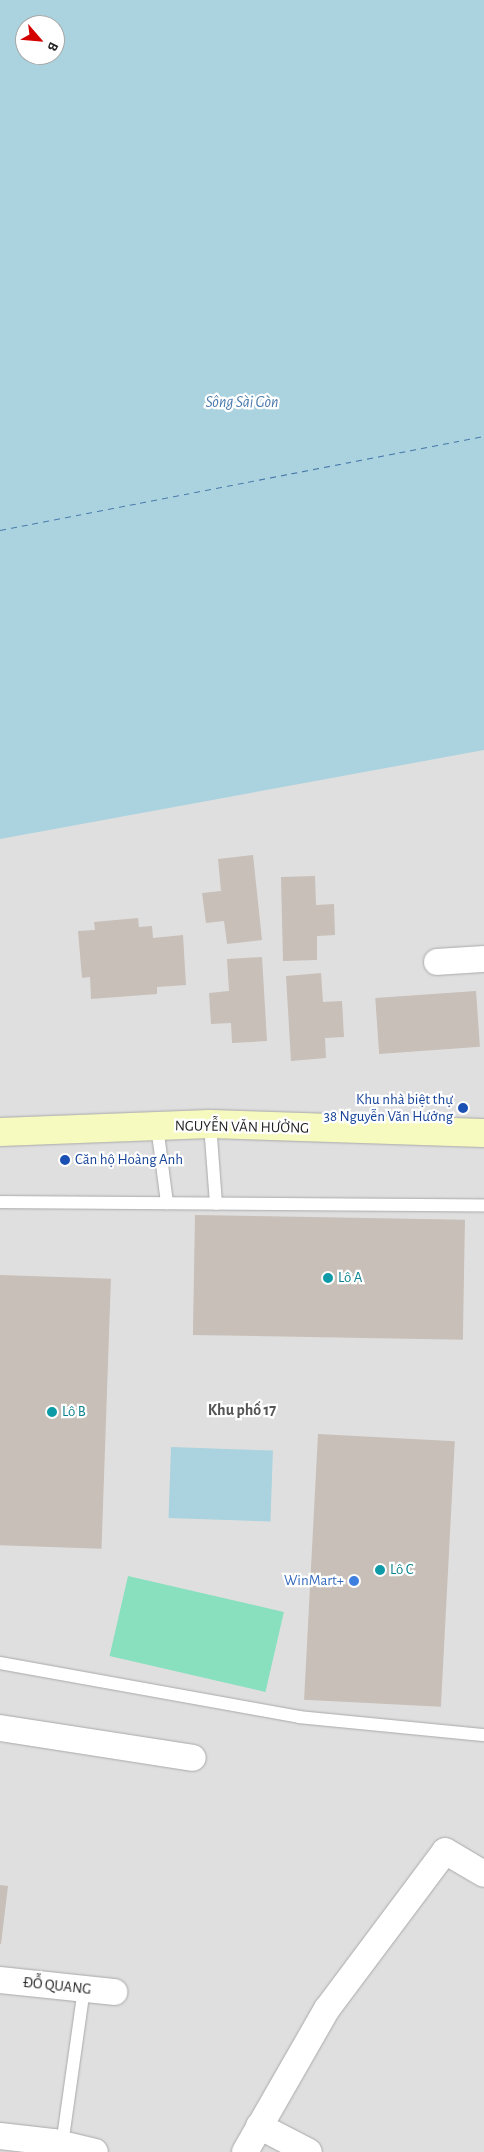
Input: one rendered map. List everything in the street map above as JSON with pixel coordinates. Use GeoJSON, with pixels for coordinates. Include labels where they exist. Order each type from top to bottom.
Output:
{"type":"FeatureCollection","features":[{"type":"Feature","properties":{"kind":"main road","name":"NGUYỄN VĂN HƯỞNG"},"geometry":{"type":"LineString","coordinates":[[0,1132],[210,1124],[484,1133]]}},
{"type":"Feature","properties":{"kind":"street"},"geometry":{"type":"LineString","coordinates":[[437,962],[484,959]]}},
{"type":"Feature","properties":{"kind":"street"},"geometry":{"type":"LineString","coordinates":[[0,1728],[193,1758]]}},
{"type":"Feature","properties":{"kind":"street"},"geometry":{"type":"LineString","coordinates":[[245,2152],[327,2009],[444,1851],[484,1874]]}},
{"type":"Feature","properties":{"kind":"street","name":"ĐỖ QUANG"},"geometry":{"type":"LineString","coordinates":[[0,1980],[114,1992]]}},
{"type":"Feature","properties":{"kind":"street"},"geometry":{"type":"LineString","coordinates":[[259,2126],[309,2152]]}},
{"type":"Feature","properties":{"kind":"street"},"geometry":{"type":"LineString","coordinates":[[0,2136],[95,2152]]}},
{"type":"Feature","properties":{"kind":"lane"},"geometry":{"type":"LineString","coordinates":[[210,1124],[216,1204]]}},
{"type":"Feature","properties":{"kind":"lane"},"geometry":{"type":"LineString","coordinates":[[157,1126],[167,1203]]}},
{"type":"Feature","properties":{"kind":"lane"},"geometry":{"type":"LineString","coordinates":[[0,1202],[484,1205]]}},
{"type":"Feature","properties":{"kind":"lane"},"geometry":{"type":"LineString","coordinates":[[0,1663],[299,1716],[484,1735]]}},
{"type":"Feature","properties":{"kind":"lane"},"geometry":{"type":"LineString","coordinates":[[62,2145],[84,1988]]}},
{"type":"Feature","properties":{"kind":"shaded area"},"geometry":{"type":"Polygon","coordinates":[[[0,749],[484,749],[484,2152],[0,2152],[0,749]]]}},
{"type":"Feature","properties":{"kind":"green space"},"geometry":{"type":"Polygon","coordinates":[[[128,1576],[284,1612],[265,1692],[110,1656],[128,1576]]]}},
{"type":"Feature","properties":{"kind":"water","name":"Sông Sài Gòn"},"geometry":{"type":"Polygon","coordinates":[[[0,0],[484,0],[484,750],[0,839],[0,0]]]}},
{"type":"Feature","properties":{"kind":"water"},"geometry":{"type":"Polygon","coordinates":[[[171,1447],[273,1451],[270,1522],[169,1518],[171,1447]]]}},
{"type":"Feature","properties":{"kind":"building"},"geometry":{"type":"Polygon","coordinates":[[[253,855],[262,940],[227,944],[224,921],[206,923],[202,893],[221,891],[218,859],[253,855]]]}},
{"type":"Feature","properties":{"kind":"building"},"geometry":{"type":"Polygon","coordinates":[[[315,876],[316,905],[334,904],[335,935],[317,936],[317,960],[283,961],[281,877],[315,876]]]}},
{"type":"Feature","properties":{"kind":"building"},"geometry":{"type":"Polygon","coordinates":[[[138,918],[139,927],[152,926],[153,938],[183,935],[186,985],[157,987],[157,994],[91,999],[90,977],[82,978],[78,931],[95,930],[94,922],[138,918]]]}},
{"type":"Feature","properties":{"kind":"building"},"geometry":{"type":"Polygon","coordinates":[[[262,957],[267,1041],[232,1043],[231,1023],[211,1024],[209,993],[229,991],[227,959],[262,957]]]}},
{"type":"Feature","properties":{"kind":"building"},"geometry":{"type":"Polygon","coordinates":[[[321,973],[323,1002],[342,1001],[344,1037],[325,1038],[326,1058],[291,1061],[286,976],[321,973]]]}},
{"type":"Feature","properties":{"kind":"building"},"geometry":{"type":"Polygon","coordinates":[[[476,991],[480,1047],[379,1054],[375,998],[476,991]]]}},
{"type":"Feature","properties":{"kind":"building","name":"Lô A"},"geometry":{"type":"Polygon","coordinates":[[[195,1215],[465,1220],[463,1340],[193,1335],[195,1215]]]}},
{"type":"Feature","properties":{"kind":"building","name":"Lô B"},"geometry":{"type":"Polygon","coordinates":[[[0,1275],[111,1279],[102,1549],[0,1545],[0,1275]]]}},
{"type":"Feature","properties":{"kind":"building","name":"Lô C"},"geometry":{"type":"Polygon","coordinates":[[[318,1434],[455,1441],[441,1707],[304,1700],[318,1434]]]}},
{"type":"Feature","properties":{"kind":"building"},"geometry":{"type":"Polygon","coordinates":[[[0,1885],[8,1886],[1,1944],[0,1944],[0,1885]]]}},
{"type":"Feature","properties":{"kind":"ferry route"},"geometry":{"type":"LineString","coordinates":[[0,530],[484,436]]}},
{"type":"Feature","properties":{"kind":"place","name":"Khu nhà biệt thự 38 Nguyễn Văn Hưởng"},"geometry":{"type":"Point","coordinates":[463,1108]}},
{"type":"Feature","properties":{"kind":"place","name":"Căn hộ Hoàng Anh"},"geometry":{"type":"Point","coordinates":[65,1160]}},
{"type":"Feature","properties":{"kind":"place","name":"Lô A"},"geometry":{"type":"Point","coordinates":[328,1278]}},
{"type":"Feature","properties":{"kind":"place","name":"Lô B"},"geometry":{"type":"Point","coordinates":[52,1412]}},
{"type":"Feature","properties":{"kind":"place","name":"Lô C"},"geometry":{"type":"Point","coordinates":[380,1570]}},
{"type":"Feature","properties":{"kind":"place","name":"WinMart+"},"geometry":{"type":"Point","coordinates":[354,1581]}},
{"type":"Feature","properties":{"kind":"district","name":"Khu phố 17"},"geometry":{"type":"Point","coordinates":[242,1410]}}]}
